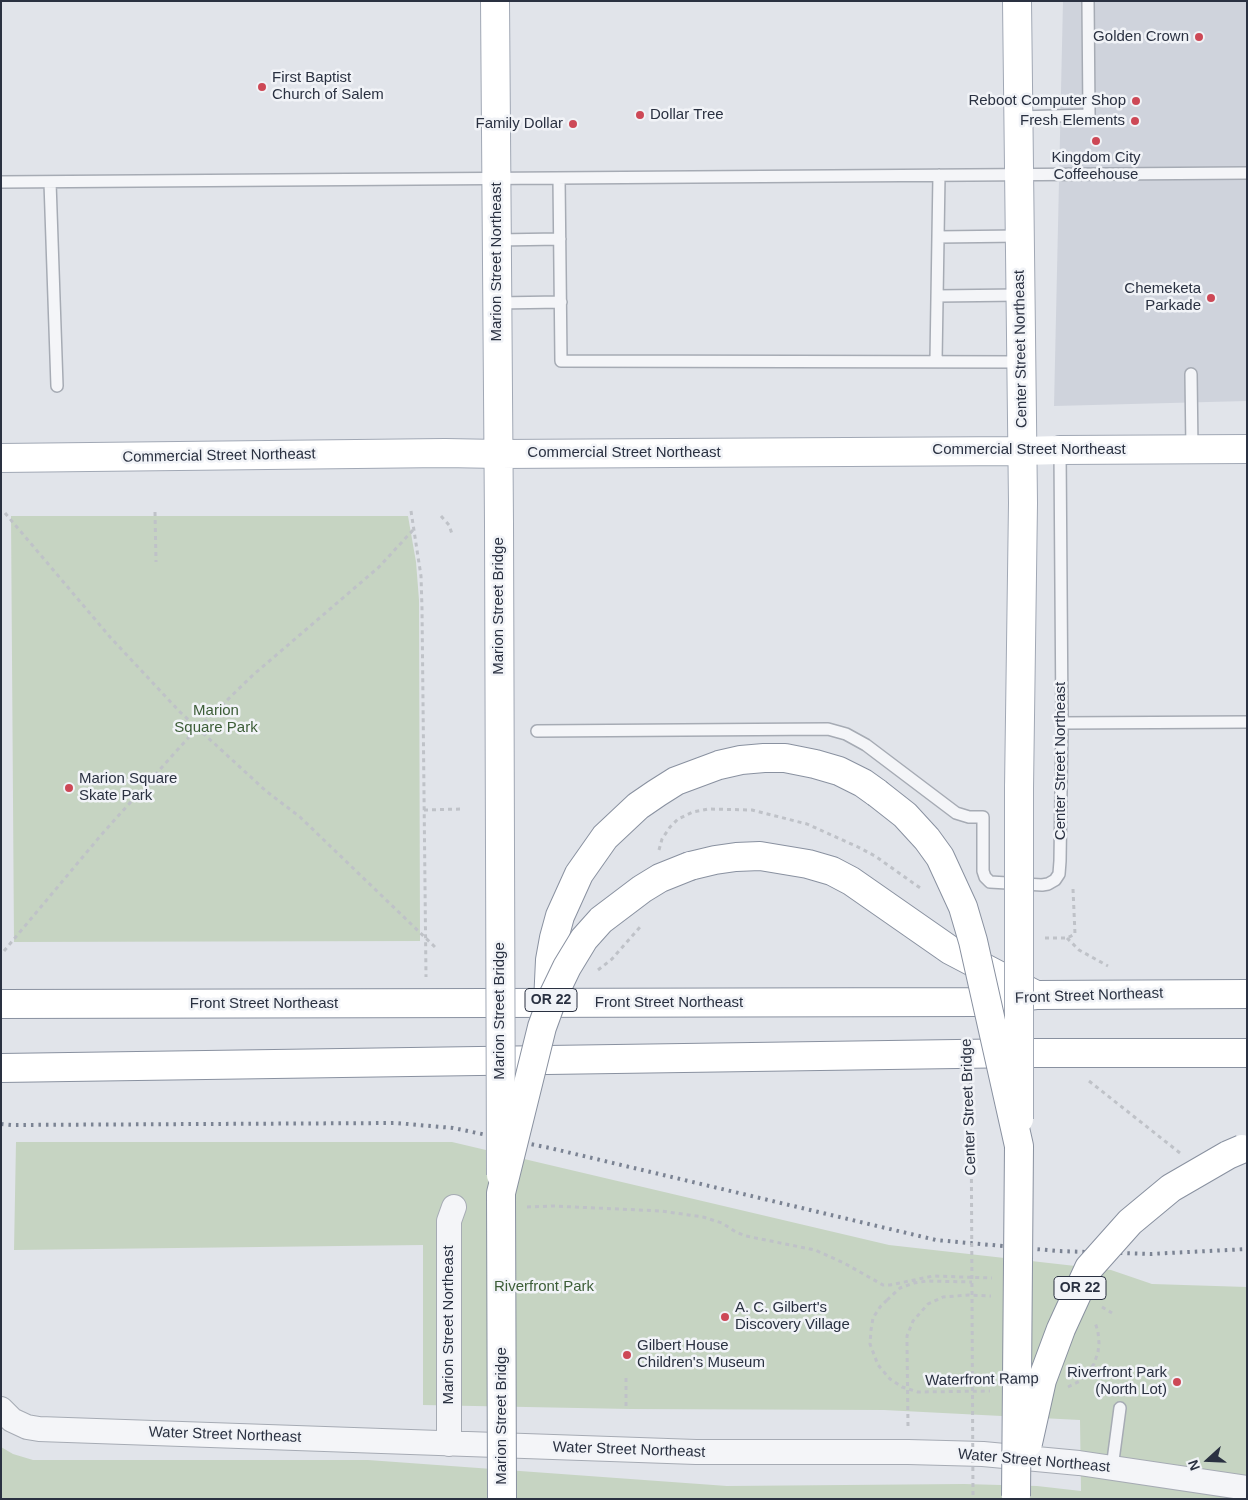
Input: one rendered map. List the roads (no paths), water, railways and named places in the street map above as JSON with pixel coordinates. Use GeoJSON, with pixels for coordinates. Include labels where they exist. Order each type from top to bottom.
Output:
{"type":"FeatureCollection","features":[{"type":"Feature","properties":{"kind":"main road","name":"Marion Street Northeast"},"geometry":{"type":"LineString","coordinates":[[495,1],[499,524]]}},
{"type":"Feature","properties":{"kind":"main road","name":"Center Street Northeast"},"geometry":{"type":"LineString","coordinates":[[1017,1],[1022,362],[1019,1146]]}},
{"type":"Feature","properties":{"kind":"main road","name":"Commercial Street Northeast"},"geometry":{"type":"LineString","coordinates":[[1,458],[445,453],[1247,449]]}},
{"type":"Feature","properties":{"kind":"main road","name":"Marion Street Bridge"},"geometry":{"type":"LineString","coordinates":[[499,524],[502,1499]]}},
{"type":"Feature","properties":{"kind":"main road"},"geometry":{"type":"LineString","coordinates":[[548,1003],[550,960],[554,938],[560,916],[579,874],[605,837],[632,811],[676,781],[719,765],[741,760],[785,758],[839,771],[863,783],[905,815],[927,839],[940,857],[963,907],[973,941],[1019,1146],[1016,1497]]}},
{"type":"Feature","properties":{"kind":"main road","name":"OR 22"},"geometry":{"type":"LineString","coordinates":[[501,1193],[542,1027],[554,994],[567,967],[584,940],[601,920],[660,878],[690,866],[736,857],[760,856],[808,864],[832,871],[851,881],[950,950],[1036,995]]}},
{"type":"Feature","properties":{"kind":"main road","name":"Front Street Northeast"},"geometry":{"type":"LineString","coordinates":[[1,1004],[978,1002],[1036,995],[1247,994]]}},
{"type":"Feature","properties":{"kind":"main road"},"geometry":{"type":"LineString","coordinates":[[1,1068],[1035,1053],[1247,1053]]}},
{"type":"Feature","properties":{"kind":"main road","name":"OR 22"},"geometry":{"type":"LineString","coordinates":[[1016,1497],[1042,1380],[1061,1329],[1089,1268],[1130,1222],[1171,1188],[1228,1155],[1244,1148]]}},
{"type":"Feature","properties":{"kind":"street","name":"Marion Street Northeast"},"geometry":{"type":"LineString","coordinates":[[448,1444],[449,1220],[454,1207]]}},
{"type":"Feature","properties":{"kind":"street","name":"Water Street Northeast"},"geometry":{"type":"LineString","coordinates":[[7,1414],[27,1426],[39,1429],[696,1452],[983,1454],[1079,1463],[1247,1488]]}},
{"type":"Feature","properties":{"kind":"lane"},"geometry":{"type":"LineString","coordinates":[[1019,118],[1089,115],[1088,1]]}},
{"type":"Feature","properties":{"kind":"lane"},"geometry":{"type":"LineString","coordinates":[[1,182],[1247,173]]}},
{"type":"Feature","properties":{"kind":"lane"},"geometry":{"type":"LineString","coordinates":[[936,361],[939,175]]}},
{"type":"Feature","properties":{"kind":"lane"},"geometry":{"type":"LineString","coordinates":[[559,178],[561,361],[1022,362]]}},
{"type":"Feature","properties":{"kind":"lane"},"geometry":{"type":"LineString","coordinates":[[50,182],[57,386]]}},
{"type":"Feature","properties":{"kind":"lane"},"geometry":{"type":"LineString","coordinates":[[938,237],[1020,236]]}},
{"type":"Feature","properties":{"kind":"lane"},"geometry":{"type":"LineString","coordinates":[[497,240],[560,240]]}},
{"type":"Feature","properties":{"kind":"lane"},"geometry":{"type":"LineString","coordinates":[[937,296],[1021,295]]}},
{"type":"Feature","properties":{"kind":"lane"},"geometry":{"type":"LineString","coordinates":[[497,303],[561,302]]}},
{"type":"Feature","properties":{"kind":"lane"},"geometry":{"type":"LineString","coordinates":[[1191,374],[1192,449]]}},
{"type":"Feature","properties":{"kind":"lane","name":"Center Street Northeast"},"geometry":{"type":"LineString","coordinates":[[537,731],[828,729],[846,734],[866,745],[956,814],[969,817],[983,817],[983,871],[985,877],[990,882],[1042,885],[1055,880],[1059,874],[1060,861],[1062,723],[1060,450]]}},
{"type":"Feature","properties":{"kind":"lane"},"geometry":{"type":"LineString","coordinates":[[1062,723],[1247,722]]}},
{"type":"Feature","properties":{"kind":"lane"},"geometry":{"type":"LineString","coordinates":[[1112,1468],[1120,1408]]}},
{"type":"Feature","properties":{"kind":"railway"},"geometry":{"type":"LineString","coordinates":[[1,1124],[396,1123],[453,1128],[550,1148],[936,1240],[1058,1251],[1150,1254],[1247,1249]]}},
{"type":"Feature","properties":{"kind":"place","name":"Golden Crown"},"geometry":{"type":"Point","coordinates":[1199,37]}},
{"type":"Feature","properties":{"kind":"place","name":"First Baptist Church of Salem"},"geometry":{"type":"Point","coordinates":[262,87]}},
{"type":"Feature","properties":{"kind":"place","name":"Reboot Computer Shop"},"geometry":{"type":"Point","coordinates":[1136,101]}},
{"type":"Feature","properties":{"kind":"place","name":"Dollar Tree"},"geometry":{"type":"Point","coordinates":[640,115]}},
{"type":"Feature","properties":{"kind":"place","name":"Fresh Elements"},"geometry":{"type":"Point","coordinates":[1135,121]}},
{"type":"Feature","properties":{"kind":"place","name":"Family Dollar"},"geometry":{"type":"Point","coordinates":[573,124]}},
{"type":"Feature","properties":{"kind":"place","name":"Kingdom City Coffeehouse"},"geometry":{"type":"Point","coordinates":[1096,141]}},
{"type":"Feature","properties":{"kind":"place","name":"Chemeketa Parkade"},"geometry":{"type":"Point","coordinates":[1211,298]}},
{"type":"Feature","properties":{"kind":"place","name":"Marion Square Skate Park"},"geometry":{"type":"Point","coordinates":[69,788]}},
{"type":"Feature","properties":{"kind":"place","name":"A. C. Gilbert's Discovery Village"},"geometry":{"type":"Point","coordinates":[725,1317]}},
{"type":"Feature","properties":{"kind":"place","name":"Gilbert House Children's Museum"},"geometry":{"type":"Point","coordinates":[627,1355]}},
{"type":"Feature","properties":{"kind":"place","name":"Riverfront Park (North Lot)"},"geometry":{"type":"Point","coordinates":[1177,1382]}},
{"type":"Feature","properties":{"kind":"park label","name":"Marion Square Park"},"geometry":{"type":"Point","coordinates":[216,720]}},
{"type":"Feature","properties":{"kind":"park label","name":"Riverfront Park"},"geometry":{"type":"Point","coordinates":[544,1287]}}]}
